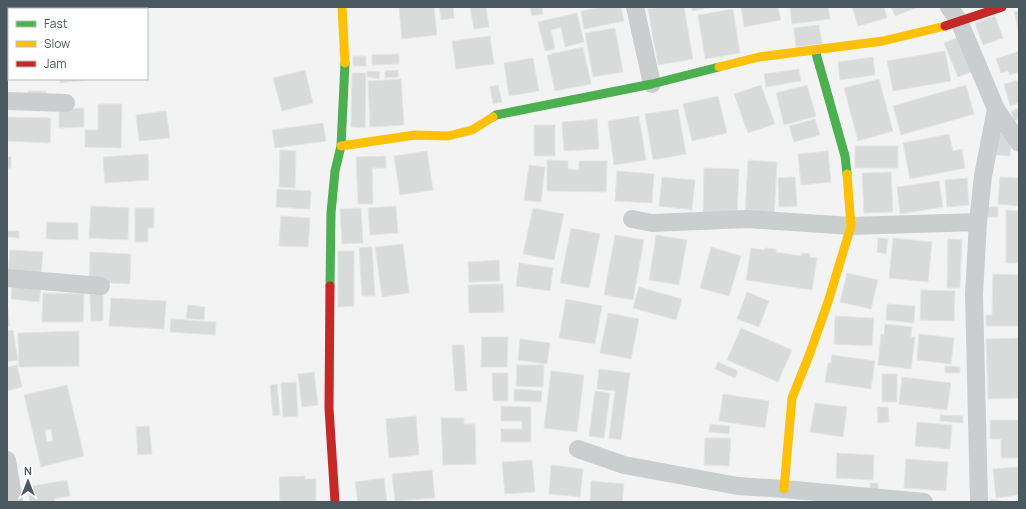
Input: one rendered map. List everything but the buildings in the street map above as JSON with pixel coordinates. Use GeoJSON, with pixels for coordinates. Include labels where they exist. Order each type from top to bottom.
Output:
{"type":"FeatureCollection","features":[{"type":"Feature","properties":{"kind":"street"},"geometry":{"type":"LineString","coordinates":[[335,502],[329,408],[331,213],[335,172],[341,146],[345,67],[342,7]]}},
{"type":"Feature","properties":{"kind":"street"},"geometry":{"type":"LineString","coordinates":[[635,7],[652,84]]}},
{"type":"Feature","properties":{"kind":"street"},"geometry":{"type":"LineString","coordinates":[[341,146],[415,135],[448,136],[472,130],[496,115],[652,84],[759,57],[883,41],[942,26],[954,14],[1002,7]]}},
{"type":"Feature","properties":{"kind":"street"},"geometry":{"type":"LineString","coordinates":[[954,14],[996,109],[1019,143]]}},
{"type":"Feature","properties":{"kind":"street"},"geometry":{"type":"LineString","coordinates":[[784,489],[792,398],[826,310],[851,226],[845,156],[815,50]]}},
{"type":"Feature","properties":{"kind":"street"},"geometry":{"type":"LineString","coordinates":[[7,102],[66,103]]}},
{"type":"Feature","properties":{"kind":"street"},"geometry":{"type":"LineString","coordinates":[[980,502],[974,294],[978,222],[983,176],[996,109]]}},
{"type":"Feature","properties":{"kind":"street"},"geometry":{"type":"LineString","coordinates":[[632,219],[652,223],[747,219],[851,226],[978,222]]}},
{"type":"Feature","properties":{"kind":"street"},"geometry":{"type":"LineString","coordinates":[[7,278],[101,286]]}},
{"type":"Feature","properties":{"kind":"street"},"geometry":{"type":"LineString","coordinates":[[578,450],[624,465],[738,486],[924,502]]}},
{"type":"Feature","properties":{"kind":"street"},"geometry":{"type":"LineString","coordinates":[[7,460],[14,502]]}},
{"type":"Feature","properties":{"kind":"traffic: fast"},"geometry":{"type":"LineString","coordinates":[[815,50],[845,156],[847,174]]}},
{"type":"Feature","properties":{"kind":"traffic: fast"},"geometry":{"type":"LineString","coordinates":[[330,286],[331,213],[335,171],[341,146],[345,63]]}},
{"type":"Feature","properties":{"kind":"traffic: fast"},"geometry":{"type":"LineString","coordinates":[[493,117],[496,115],[652,84],[719,67]]}},
{"type":"Feature","properties":{"kind":"traffic: slow"},"geometry":{"type":"LineString","coordinates":[[342,7],[345,63]]}},
{"type":"Feature","properties":{"kind":"traffic: slow"},"geometry":{"type":"LineString","coordinates":[[719,67],[759,57],[883,41],[945,26]]}},
{"type":"Feature","properties":{"kind":"traffic: slow"},"geometry":{"type":"LineString","coordinates":[[341,146],[415,135],[448,136],[472,130],[493,117]]}},
{"type":"Feature","properties":{"kind":"traffic: slow"},"geometry":{"type":"LineString","coordinates":[[784,489],[792,398],[828,302],[851,226],[847,174]]}},
{"type":"Feature","properties":{"kind":"traffic: jam"},"geometry":{"type":"LineString","coordinates":[[945,26],[1002,7]]}},
{"type":"Feature","properties":{"kind":"traffic: jam"},"geometry":{"type":"LineString","coordinates":[[330,286],[329,408],[335,502]]}}]}
